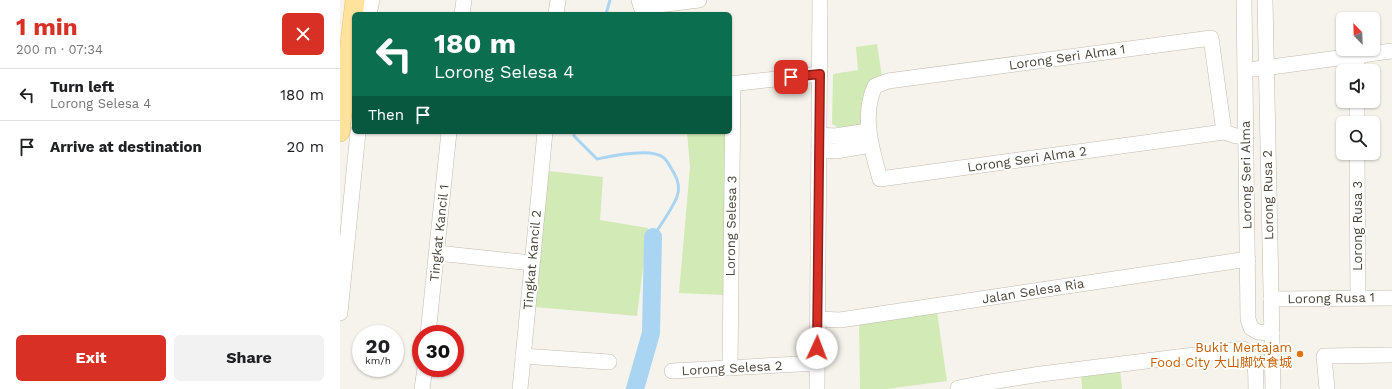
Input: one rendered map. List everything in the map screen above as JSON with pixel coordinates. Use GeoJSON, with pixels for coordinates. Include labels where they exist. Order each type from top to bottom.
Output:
{"type":"FeatureCollection","features":[{"type":"Feature","properties":{"kind":"main road"},"geometry":{"type":"LineString","coordinates":[[343,0],[356,12]]}},
{"type":"Feature","properties":{"kind":"main road"},"geometry":{"type":"LineString","coordinates":[[355,0],[359,12]]}},
{"type":"Feature","properties":{"kind":"main road"},"geometry":{"type":"LineString","coordinates":[[340,132],[352,66]]}},
{"type":"Feature","properties":{"kind":"street"},"geometry":{"type":"LineString","coordinates":[[364,12],[372,0]]}},
{"type":"Feature","properties":{"kind":"street"},"geometry":{"type":"LineString","coordinates":[[462,12],[464,0]]}},
{"type":"Feature","properties":{"kind":"street"},"geometry":{"type":"LineString","coordinates":[[556,12],[558,0]]}},
{"type":"Feature","properties":{"kind":"street"},"geometry":{"type":"LineString","coordinates":[[640,4],[699,0]]}},
{"type":"Feature","properties":{"kind":"street"},"geometry":{"type":"LineString","coordinates":[[817,389],[820,0]]}},
{"type":"Feature","properties":{"kind":"street","name":"Lorong Seri Alma"},"geometry":{"type":"LineString","coordinates":[[1244,0],[1248,319],[1251,328],[1258,332],[1272,333]]}},
{"type":"Feature","properties":{"kind":"street","name":"Lorong Rusa 2"},"geometry":{"type":"LineString","coordinates":[[1265,0],[1273,389]]}},
{"type":"Feature","properties":{"kind":"street","name":"Lorong Seri Alma 1"},"geometry":{"type":"LineString","coordinates":[[870,138],[870,96],[875,86],[888,81],[1211,38],[1224,132]]}},
{"type":"Feature","properties":{"kind":"street"},"geometry":{"type":"LineString","coordinates":[[1380,53],[1392,51]]}},
{"type":"Feature","properties":{"kind":"street"},"geometry":{"type":"LineString","coordinates":[[1245,70],[1357,56],[1357,64]]}},
{"type":"Feature","properties":{"kind":"street"},"geometry":{"type":"LineString","coordinates":[[732,84],[820,74]]}},
{"type":"Feature","properties":{"kind":"street"},"geometry":{"type":"LineString","coordinates":[[1224,132],[1236,136],[1246,136]]}},
{"type":"Feature","properties":{"kind":"street","name":"Lorong Seri Alma 2"},"geometry":{"type":"LineString","coordinates":[[870,138],[880,179],[1224,132]]}},
{"type":"Feature","properties":{"kind":"street"},"geometry":{"type":"LineString","coordinates":[[340,313],[342,274],[358,134]]}},
{"type":"Feature","properties":{"kind":"street","name":"Tingkat Kancil 1"},"geometry":{"type":"LineString","coordinates":[[429,325],[449,134]]}},
{"type":"Feature","properties":{"kind":"street","name":"Tingkat Kancil 2"},"geometry":{"type":"LineString","coordinates":[[520,389],[545,134]]}},
{"type":"Feature","properties":{"kind":"street","name":"Lorong Selesa 3"},"geometry":{"type":"LineString","coordinates":[[730,368],[731,134]]}},
{"type":"Feature","properties":{"kind":"street"},"geometry":{"type":"LineString","coordinates":[[819,135],[870,138]]}},
{"type":"Feature","properties":{"kind":"street"},"geometry":{"type":"LineString","coordinates":[[819,150],[836,151],[870,138]]}},
{"type":"Feature","properties":{"kind":"street","name":"Lorong Rusa 3"},"geometry":{"type":"LineString","coordinates":[[1357,160],[1358,298]]}},
{"type":"Feature","properties":{"kind":"street"},"geometry":{"type":"LineString","coordinates":[[437,253],[532,263]]}},
{"type":"Feature","properties":{"kind":"street","name":"Jalan Selesa Ria"},"geometry":{"type":"LineString","coordinates":[[818,319],[840,320],[1248,259]]}},
{"type":"Feature","properties":{"kind":"street","name":"Lorong Rusa 1"},"geometry":{"type":"LineString","coordinates":[[1271,299],[1392,298]]}},
{"type":"Feature","properties":{"kind":"street"},"geometry":{"type":"LineString","coordinates":[[958,388],[1041,374],[1243,349],[1251,354],[1255,362],[1256,389]]}},
{"type":"Feature","properties":{"kind":"street"},"geometry":{"type":"LineString","coordinates":[[1327,389],[1324,356],[1392,355]]}},
{"type":"Feature","properties":{"kind":"street"},"geometry":{"type":"LineString","coordinates":[[524,356],[609,362]]}},
{"type":"Feature","properties":{"kind":"street"},"geometry":{"type":"LineString","coordinates":[[1255,362],[1272,362]]}},
{"type":"Feature","properties":{"kind":"street","name":"Lorong Selesa 2"},"geometry":{"type":"LineString","coordinates":[[672,371],[817,363]]}},
{"type":"Feature","properties":{"kind":"street"},"geometry":{"type":"LineString","coordinates":[[422,389],[424,377]]}},
{"type":"Feature","properties":{"kind":"green space"},"geometry":{"type":"Polygon","coordinates":[[[877,44],[882,77],[858,127],[843,130],[832,124],[833,74],[858,70],[856,47],[877,44]]]}},
{"type":"Feature","properties":{"kind":"green space"},"geometry":{"type":"Polygon","coordinates":[[[687,134],[725,134],[724,295],[679,293],[690,167],[687,134]]]}},
{"type":"Feature","properties":{"kind":"green space"},"geometry":{"type":"Polygon","coordinates":[[[548,171],[603,177],[600,220],[648,228],[637,316],[535,307],[548,171]]]}},
{"type":"Feature","properties":{"kind":"green space"},"geometry":{"type":"Polygon","coordinates":[[[937,312],[947,381],[886,389],[860,389],[859,323],[937,312]]]}},
{"type":"Feature","properties":{"kind":"green space"},"geometry":{"type":"Polygon","coordinates":[[[1120,368],[1122,389],[1082,389],[1081,372],[1120,368]]]}},
{"type":"Feature","properties":{"kind":"waterway"},"geometry":{"type":"LineString","coordinates":[[607,12],[610,0]]}},
{"type":"Feature","properties":{"kind":"waterway"},"geometry":{"type":"LineString","coordinates":[[574,134],[574,136],[597,159],[621,154],[650,153],[658,155],[667,161],[677,179],[678,194],[672,207],[653,237]]}},
{"type":"Feature","properties":{"kind":"waterway"},"geometry":{"type":"LineString","coordinates":[[635,389],[651,333],[653,237]]}},
{"type":"Feature","properties":{"kind":"place","name":"Bukit Mertajam Food City 大山脚饮食城"},"geometry":{"type":"Point","coordinates":[1300,354]}},
{"type":"Feature","properties":{"kind":"route"},"geometry":{"type":"LineString","coordinates":[[791,77],[820,74],[817,348]]}}]}
